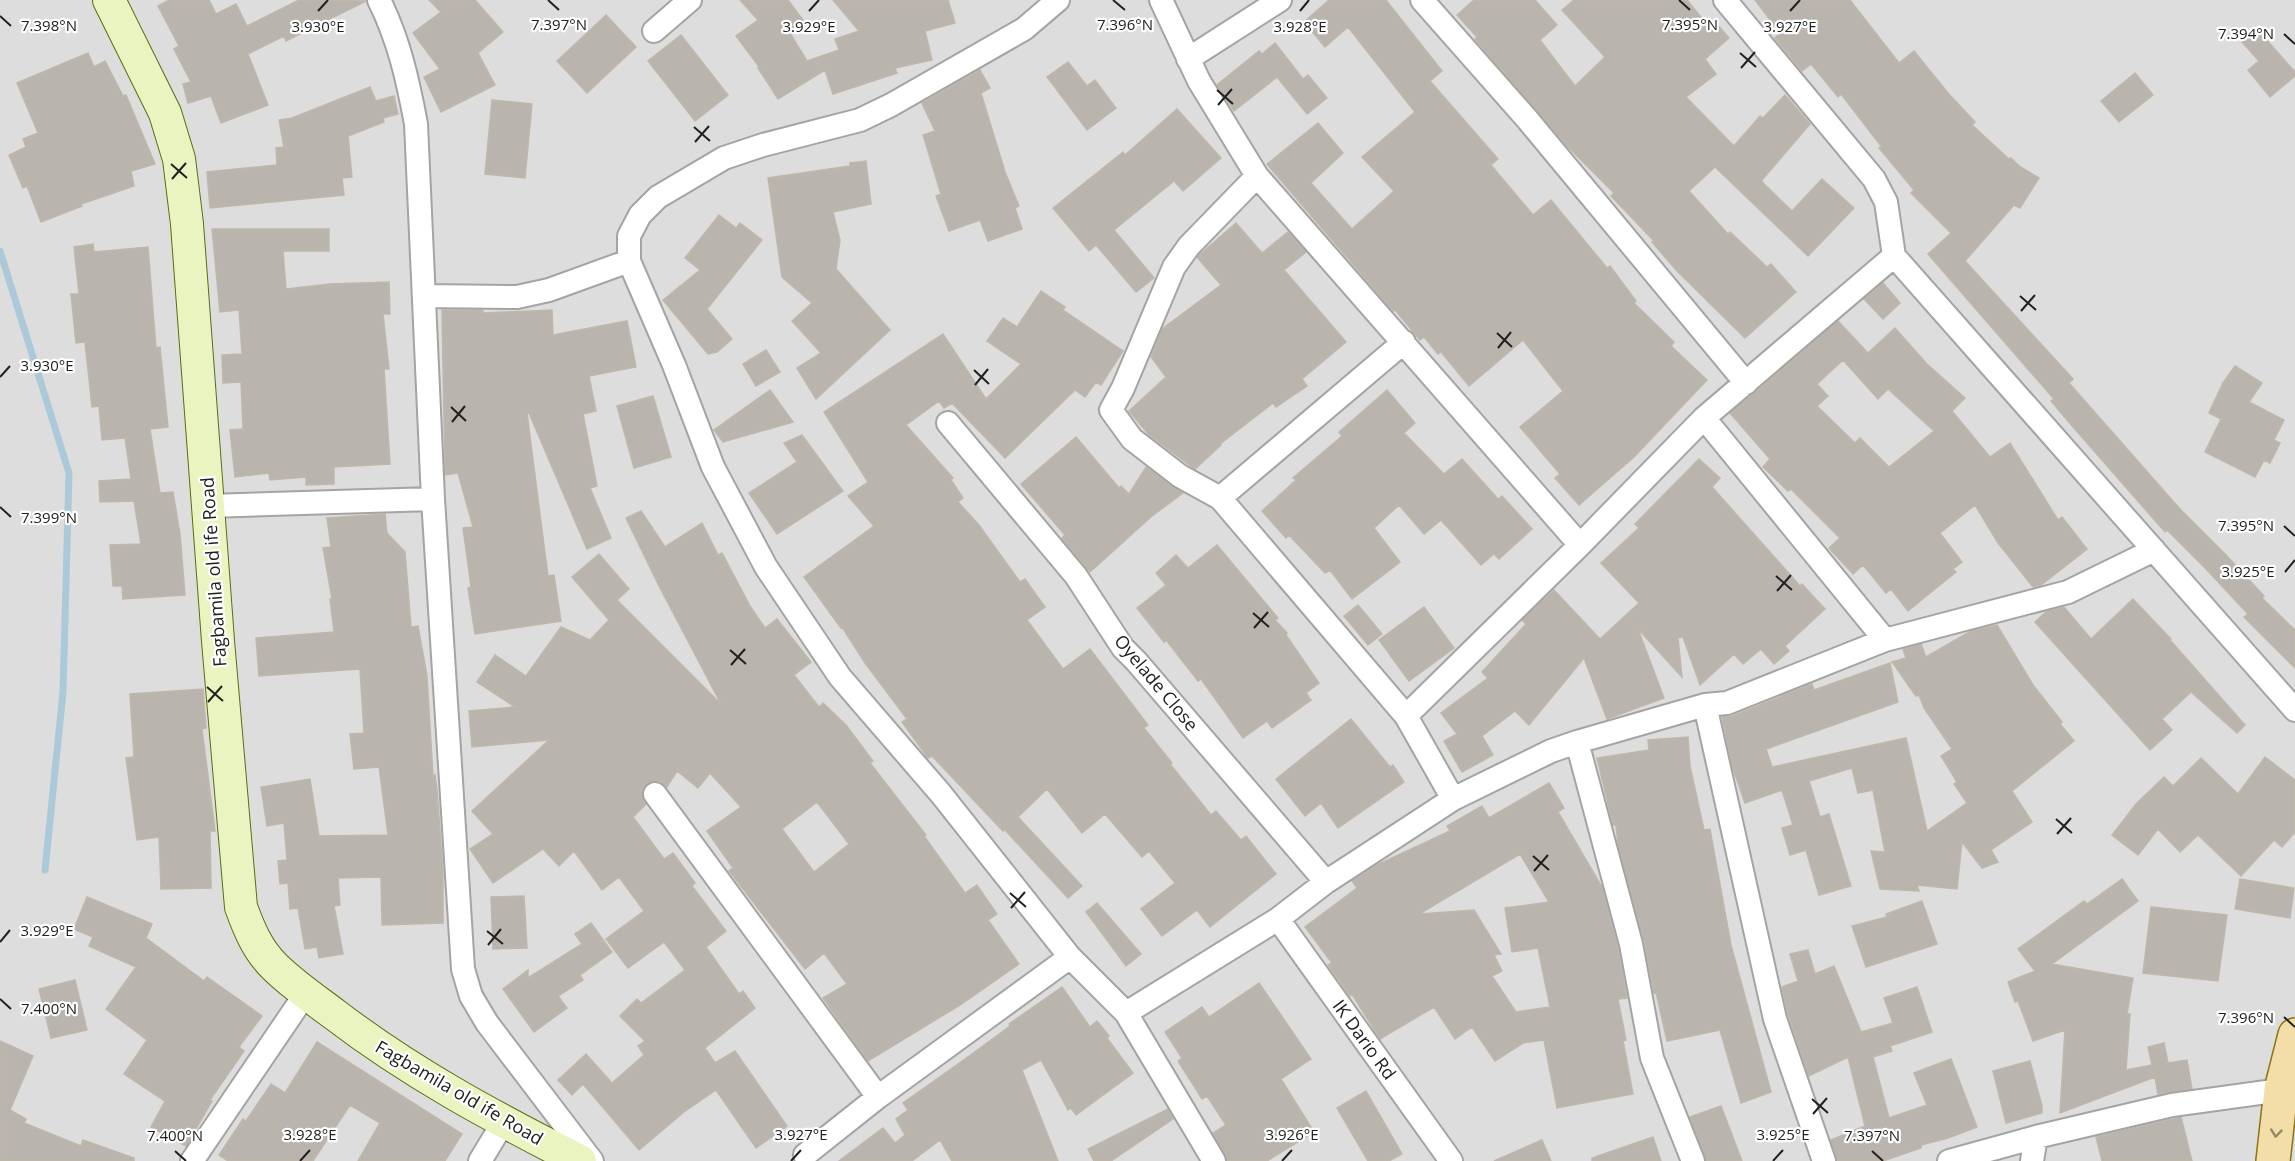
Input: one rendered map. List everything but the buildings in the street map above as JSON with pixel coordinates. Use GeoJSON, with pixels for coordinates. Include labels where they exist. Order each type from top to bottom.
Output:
{"type":"FeatureCollection","features":[{"type":"Feature","properties":{"kind":"main road"},"geometry":{"type":"LineString","coordinates":[[2273,1161],[2281,1090],[2295,1035]]}},
{"type":"Feature","properties":{"kind":"street","name":"Fagbamila old ife Road"},"geometry":{"type":"LineString","coordinates":[[109,0],[165,112],[179,159],[187,224],[218,640],[241,907],[252,938],[273,965],[374,1045],[503,1123],[580,1161]]}},
{"type":"Feature","properties":{"kind":"street"},"geometry":{"type":"LineString","coordinates":[[379,0],[390,23],[406,72],[416,124],[433,499],[464,969],[471,996],[487,1023],[592,1161]]}},
{"type":"Feature","properties":{"kind":"street"},"geometry":{"type":"LineString","coordinates":[[654,31],[690,0]]}},
{"type":"Feature","properties":{"kind":"street"},"geometry":{"type":"LineString","coordinates":[[1058,0],[1024,29],[891,105],[860,120],[763,145],[724,158],[658,196],[640,215],[629,236],[629,261],[674,365],[712,467],[766,567],[840,677],[941,794],[1070,957],[1126,1013],[1214,1161]]}},
{"type":"Feature","properties":{"kind":"street"},"geometry":{"type":"LineString","coordinates":[[1161,0],[1188,59],[1257,176],[1580,545]]}},
{"type":"Feature","properties":{"kind":"street"},"geometry":{"type":"LineString","coordinates":[[1188,59],[1280,0]]}},
{"type":"Feature","properties":{"kind":"street"},"geometry":{"type":"LineString","coordinates":[[1422,0],[1534,128],[1746,382]]}},
{"type":"Feature","properties":{"kind":"street"},"geometry":{"type":"LineString","coordinates":[[1725,0],[1874,179],[1886,202],[1894,256],[2295,710]]}},
{"type":"Feature","properties":{"kind":"street"},"geometry":{"type":"LineString","coordinates":[[1257,176],[1189,246],[1174,267],[1123,388],[1111,410],[1132,439],[1180,476],[1220,498],[1406,716],[1454,799]]}},
{"type":"Feature","properties":{"kind":"street"},"geometry":{"type":"LineString","coordinates":[[1406,716],[1580,545],[1704,418],[1894,256]]}},
{"type":"Feature","properties":{"kind":"street"},"geometry":{"type":"LineString","coordinates":[[425,296],[517,297],[549,290],[629,261]]}},
{"type":"Feature","properties":{"kind":"street"},"geometry":{"type":"LineString","coordinates":[[1220,498],[1404,342]]}},
{"type":"Feature","properties":{"kind":"street"},"geometry":{"type":"LineString","coordinates":[[1704,418],[1885,640]]}},
{"type":"Feature","properties":{"kind":"street","name":"Oyelade Close"},"geometry":{"type":"LineString","coordinates":[[948,423],[1076,576],[1123,648],[1326,882]]}},
{"type":"Feature","properties":{"kind":"street"},"geometry":{"type":"LineString","coordinates":[[209,506],[433,499]]}},
{"type":"Feature","properties":{"kind":"street"},"geometry":{"type":"LineString","coordinates":[[1126,1013],[1278,919],[1326,882],[1454,799],[1551,751],[1705,705],[1728,703],[1885,640],[2068,592],[2154,550]]}},
{"type":"Feature","properties":{"kind":"street"},"geometry":{"type":"LineString","coordinates":[[1705,705],[1775,1019],[1824,1161]]}},
{"type":"Feature","properties":{"kind":"street"},"geometry":{"type":"LineString","coordinates":[[1577,742],[1631,944],[1652,1058],[1693,1161]]}},
{"type":"Feature","properties":{"kind":"street"},"geometry":{"type":"LineString","coordinates":[[655,794],[878,1097]]}},
{"type":"Feature","properties":{"kind":"street","name":"IK Dario Rd"},"geometry":{"type":"LineString","coordinates":[[1278,919],[1446,1160]]}},
{"type":"Feature","properties":{"kind":"street"},"geometry":{"type":"LineString","coordinates":[[805,1155],[878,1097],[1070,957]]}},
{"type":"Feature","properties":{"kind":"street"},"geometry":{"type":"LineString","coordinates":[[192,1161],[306,993]]}},
{"type":"Feature","properties":{"kind":"street"},"geometry":{"type":"LineString","coordinates":[[1949,1161],[2036,1137],[2172,1105],[2281,1090]]}},
{"type":"Feature","properties":{"kind":"street"},"geometry":{"type":"LineString","coordinates":[[480,1161],[503,1123]]}},
{"type":"Feature","properties":{"kind":"street"},"geometry":{"type":"LineString","coordinates":[[2032,1161],[2036,1137]]}},
{"type":"Feature","properties":{"kind":"shaded area"},"geometry":{"type":"Polygon","coordinates":[[[0,0],[2295,0],[2295,1161],[0,1161],[0,0]]]}},
{"type":"Feature","properties":{"kind":"waterway"},"geometry":{"type":"LineString","coordinates":[[0,251],[69,473],[63,692],[45,870]]}}]}
